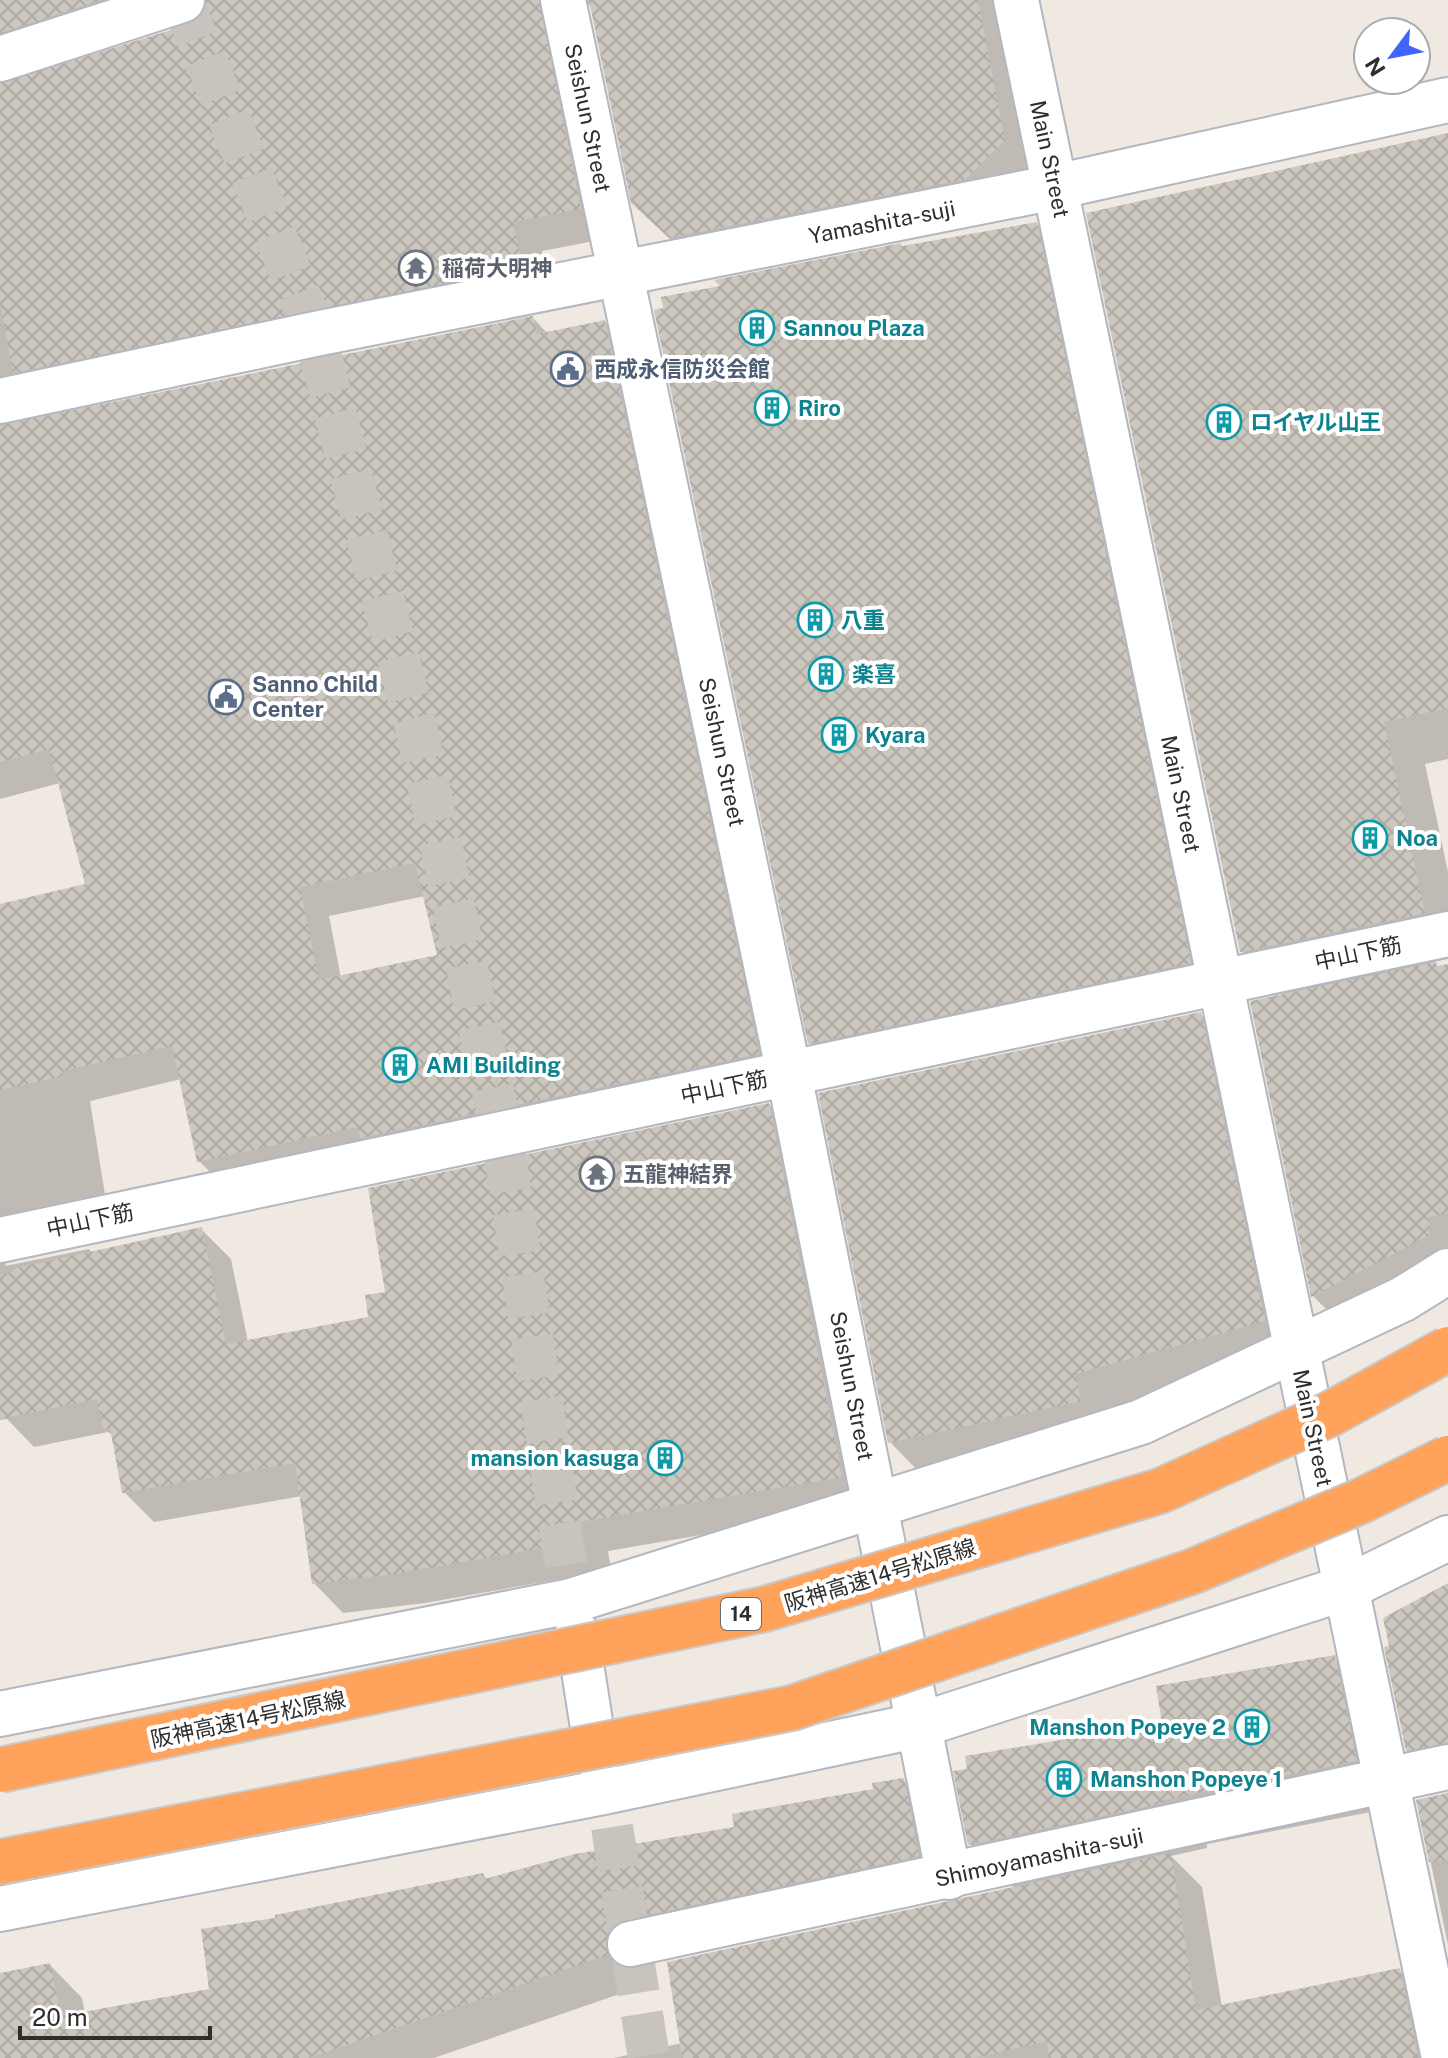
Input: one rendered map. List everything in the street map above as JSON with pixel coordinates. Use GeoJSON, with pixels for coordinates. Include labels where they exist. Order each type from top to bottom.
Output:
{"type":"FeatureCollection","features":[{"type":"Feature","properties":{"kind":"highway","name":"阪神高速14号松原線"},"geometry":{"type":"LineString","coordinates":[[0,1770],[765,1609],[1160,1491],[1330,1414],[1448,1349]]}},
{"type":"Feature","properties":{"kind":"highway"},"geometry":{"type":"LineString","coordinates":[[0,1862],[792,1708],[1191,1572],[1361,1501],[1448,1458]]}},
{"type":"Feature","properties":{"kind":"street"},"geometry":{"type":"LineString","coordinates":[[0,59],[182,0]]}},
{"type":"Feature","properties":{"kind":"street","name":"Seishun Street"},"geometry":{"type":"LineString","coordinates":[[563,0],[789,1074],[949,1877]]}},
{"type":"Feature","properties":{"kind":"street","name":"Main Street"},"geometry":{"type":"LineString","coordinates":[[1016,0],[1444,2058]]}},
{"type":"Feature","properties":{"kind":"street","name":"Yamashita-suji"},"geometry":{"type":"LineString","coordinates":[[0,401],[315,334],[1055,187],[1448,100]]}},
{"type":"Feature","properties":{"kind":"street","name":"中山下筋"},"geometry":{"type":"LineString","coordinates":[[0,1240],[1448,934]]}},
{"type":"Feature","properties":{"kind":"street"},"geometry":{"type":"LineString","coordinates":[[0,1714],[571,1601],[1141,1422],[1403,1299],[1448,1271]]}},
{"type":"Feature","properties":{"kind":"street"},"geometry":{"type":"LineString","coordinates":[[0,1909],[604,1792],[920,1725],[1348,1587],[1448,1538]]}},
{"type":"Feature","properties":{"kind":"street"},"geometry":{"type":"LineString","coordinates":[[577,1632],[597,1760]]}},
{"type":"Feature","properties":{"kind":"street","name":"Shimoyamashita-suji"},"geometry":{"type":"LineString","coordinates":[[630,1944],[1448,1767]]}},
{"type":"Feature","properties":{"kind":"building"},"geometry":{"type":"Polygon","coordinates":[[[0,0],[101,0],[0,33],[0,0]]]}},
{"type":"Feature","properties":{"kind":"building"},"geometry":{"type":"Polygon","coordinates":[[[206,0],[539,0],[581,209],[513,222],[523,267],[13,373],[0,302],[0,83],[190,24],[201,16],[206,0]]]}},
{"type":"Feature","properties":{"kind":"building"},"geometry":{"type":"Polygon","coordinates":[[[589,0],[978,0],[1005,141],[966,179],[669,238],[631,203],[589,0]]]}},
{"type":"Feature","properties":{"kind":"building"},"geometry":{"type":"Polygon","coordinates":[[[1448,133],[1448,708],[1384,722],[1425,913],[1240,952],[1086,213],[1448,133]]]}},
{"type":"Feature","properties":{"kind":"building"},"geometry":{"type":"Polygon","coordinates":[[[1037,222],[1191,963],[808,1044],[654,310],[663,308],[661,297],[720,286],[714,280],[902,243],[897,247],[1037,222]]]}},
{"type":"Feature","properties":{"kind":"building"},"geometry":{"type":"Polygon","coordinates":[[[533,316],[537,334],[605,320],[759,1054],[360,1138],[358,1127],[197,1162],[172,1046],[62,1071],[63,1076],[0,1090],[0,904],[85,884],[49,749],[0,762],[0,425],[533,316]],[[415,863],[300,887],[319,980],[437,955],[415,863]]]}},
{"type":"Feature","properties":{"kind":"building"},"geometry":{"type":"Polygon","coordinates":[[[1436,962],[1437,966],[1448,964],[1448,1213],[1429,1217],[1429,1235],[1311,1297],[1250,1001],[1436,962]]]}},
{"type":"Feature","properties":{"kind":"building"},"geometry":{"type":"Polygon","coordinates":[[[1201,1012],[1265,1321],[1075,1374],[1081,1401],[888,1443],[818,1093],[1201,1012]]]}},
{"type":"Feature","properties":{"kind":"building"},"geometry":{"type":"Polygon","coordinates":[[[769,1103],[842,1477],[579,1522],[582,1541],[394,1574],[312,1584],[295,1463],[122,1493],[110,1428],[103,1429],[97,1399],[0,1419],[0,1275],[13,1272],[13,1269],[202,1227],[226,1344],[368,1317],[365,1295],[385,1292],[368,1188],[769,1103]]]}},
{"type":"Feature","properties":{"kind":"building"},"geometry":{"type":"Polygon","coordinates":[[[1448,1583],[1448,1743],[1406,1751],[1384,1647],[1389,1646],[1383,1618],[1448,1583]]]}},
{"type":"Feature","properties":{"kind":"building"},"geometry":{"type":"Polygon","coordinates":[[[1335,1655],[1357,1761],[1163,1800],[1163,1803],[968,1845],[953,1771],[967,1769],[965,1756],[1162,1723],[1156,1686],[1335,1655]]]}},
{"type":"Feature","properties":{"kind":"building"},"geometry":{"type":"Polygon","coordinates":[[[904,1778],[919,1856],[625,1920],[614,1925],[607,1936],[608,1955],[309,2058],[0,2058],[0,1973],[50,1963],[61,2016],[209,1989],[201,1929],[275,1918],[275,1915],[483,1873],[485,1879],[575,1854],[734,1827],[732,1814],[873,1789],[872,1783],[904,1778]]]}},
{"type":"Feature","properties":{"kind":"building"},"geometry":{"type":"Polygon","coordinates":[[[1448,1793],[1448,1860],[1429,1862],[1416,1800],[1448,1793]]]}},
{"type":"Feature","properties":{"kind":"building"},"geometry":{"type":"Polygon","coordinates":[[[1171,1853],[1196,2010],[1400,1968],[1418,2058],[1049,2058],[1047,2041],[974,2058],[682,2058],[667,1962],[1171,1853]]]}},
{"type":"Feature","properties":{"kind":"tunnel"},"geometry":{"type":"LineString","coordinates":[[182,0],[315,334],[417,731],[502,1134],[566,1566]]}},
{"type":"Feature","properties":{"kind":"tunnel"},"geometry":{"type":"LineString","coordinates":[[612,1827],[649,2058]]}},
{"type":"Feature","properties":{"kind":"place","name":"稲荷大明神"},"geometry":{"type":"Point","coordinates":[416,268]}},
{"type":"Feature","properties":{"kind":"place","name":"Sannou Plaza"},"geometry":{"type":"Point","coordinates":[757,328]}},
{"type":"Feature","properties":{"kind":"place","name":"西成永信防災会館"},"geometry":{"type":"Point","coordinates":[568,369]}},
{"type":"Feature","properties":{"kind":"place","name":"Riro"},"geometry":{"type":"Point","coordinates":[772,408]}},
{"type":"Feature","properties":{"kind":"place","name":"ロイヤル山王"},"geometry":{"type":"Point","coordinates":[1224,422]}},
{"type":"Feature","properties":{"kind":"place","name":"八重"},"geometry":{"type":"Point","coordinates":[815,620]}},
{"type":"Feature","properties":{"kind":"place","name":"楽喜"},"geometry":{"type":"Point","coordinates":[826,674]}},
{"type":"Feature","properties":{"kind":"place","name":"Sanno Child Center"},"geometry":{"type":"Point","coordinates":[226,697]}},
{"type":"Feature","properties":{"kind":"place","name":"Kyara"},"geometry":{"type":"Point","coordinates":[839,735]}},
{"type":"Feature","properties":{"kind":"place","name":"Noa"},"geometry":{"type":"Point","coordinates":[1370,838]}},
{"type":"Feature","properties":{"kind":"place","name":"AMI Building"},"geometry":{"type":"Point","coordinates":[400,1065]}},
{"type":"Feature","properties":{"kind":"place","name":"五龍神結界"},"geometry":{"type":"Point","coordinates":[597,1174]}},
{"type":"Feature","properties":{"kind":"place","name":"mansion kasuga"},"geometry":{"type":"Point","coordinates":[665,1458]}},
{"type":"Feature","properties":{"kind":"place","name":"Manshon Popeye 2"},"geometry":{"type":"Point","coordinates":[1252,1727]}},
{"type":"Feature","properties":{"kind":"place","name":"Manshon Popeye 1"},"geometry":{"type":"Point","coordinates":[1064,1779]}}]}
